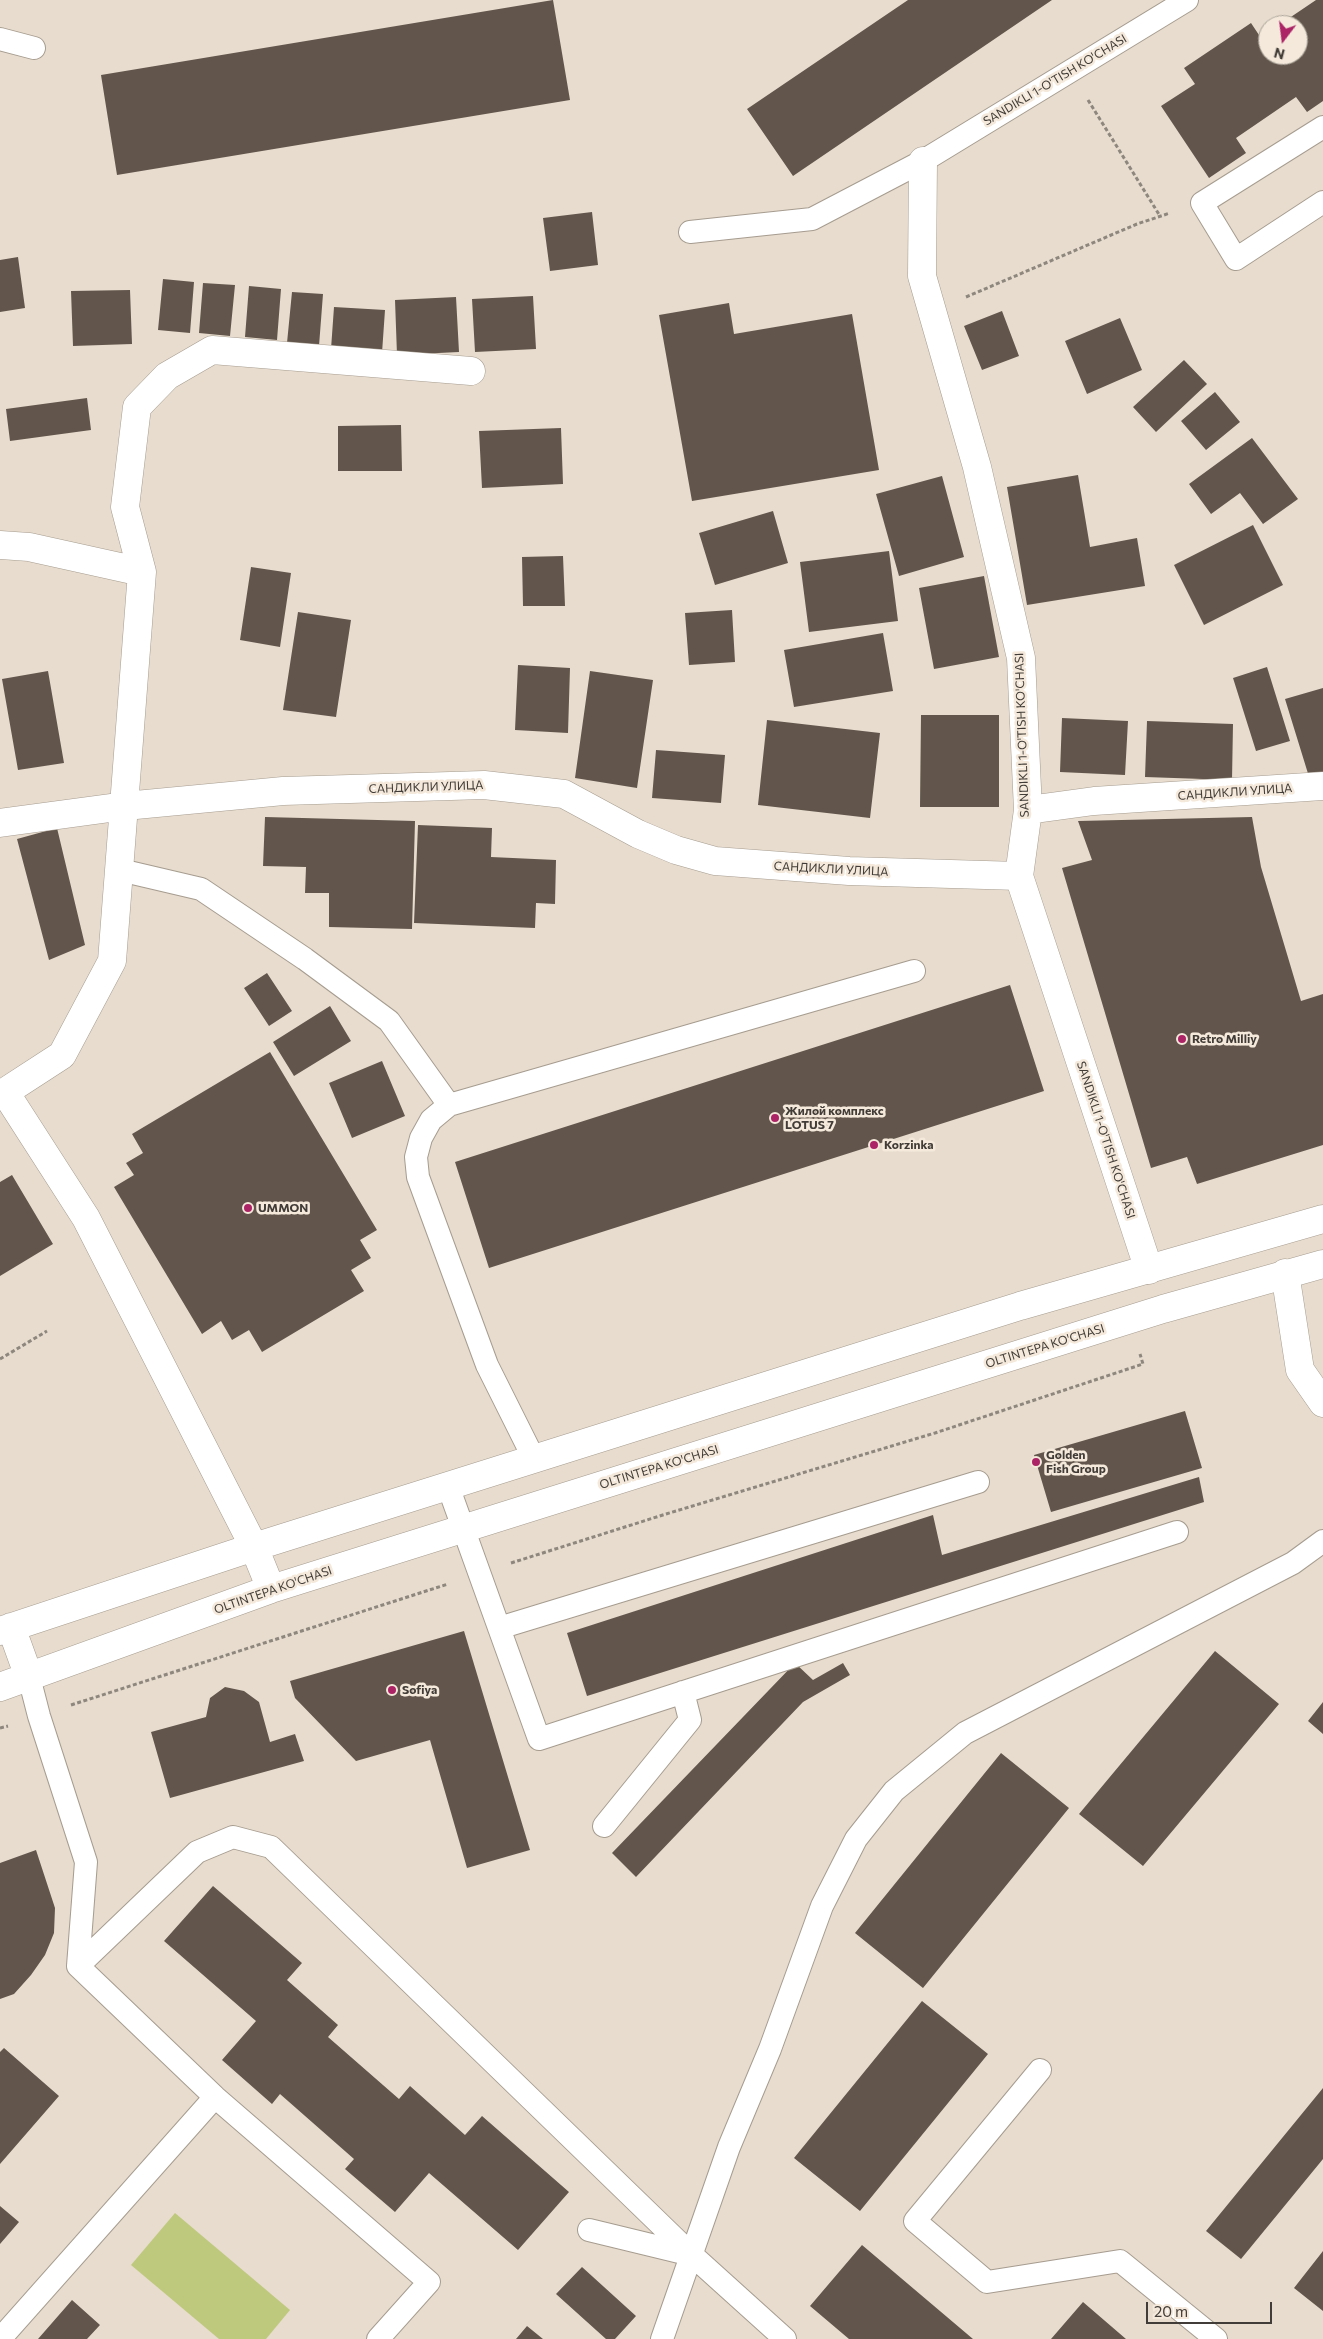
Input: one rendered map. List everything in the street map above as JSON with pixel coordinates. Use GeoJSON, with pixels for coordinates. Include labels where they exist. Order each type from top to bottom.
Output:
{"type":"FeatureCollection","features":[{"type":"Feature","properties":{"kind":"street","name":"SANDIKLI 1-O'TISH KO'CHASI"},"geometry":{"type":"LineString","coordinates":[[923,161],[922,276],[977,467],[1021,658],[1028,810],[1019,876],[1149,1270]]}},
{"type":"Feature","properties":{"kind":"street"},"geometry":{"type":"LineString","coordinates":[[271,1589],[254,1547],[86,1218],[2,1094],[62,1055],[112,961],[142,572],[125,507],[137,407],[167,376],[212,350],[471,370]]}},
{"type":"Feature","properties":{"kind":"street"},"geometry":{"type":"LineString","coordinates":[[0,545],[29,547],[142,572]]}},
{"type":"Feature","properties":{"kind":"street","name":"САНДИКЛИ УЛИЦА"},"geometry":{"type":"LineString","coordinates":[[0,823],[125,806],[283,791],[484,784],[564,794],[638,834],[676,850],[715,861],[849,871],[1019,876]]}},
{"type":"Feature","properties":{"kind":"street","name":"САНДИКЛИ УЛИЦА"},"geometry":{"type":"LineString","coordinates":[[1028,810],[1094,801],[1323,786]]}},
{"type":"Feature","properties":{"kind":"street"},"geometry":{"type":"LineString","coordinates":[[29,1677],[6,1629],[254,1547],[1020,1306],[1323,1220]]}},
{"type":"Feature","properties":{"kind":"street"},"geometry":{"type":"LineString","coordinates":[[1279,1231],[1300,1370],[1323,1403]]}},
{"type":"Feature","properties":{"kind":"street","name":"OLTINTEPA KO'CHASI"},"geometry":{"type":"LineString","coordinates":[[0,1687],[271,1589],[1130,1320],[1285,1273],[1323,1264]]}},
{"type":"Feature","properties":{"kind":"lane","name":"SANDIKLI 1-O'TISH KO'CHASI"},"geometry":{"type":"LineString","coordinates":[[690,232],[812,219],[923,161],[1187,0]]}},
{"type":"Feature","properties":{"kind":"lane"},"geometry":{"type":"LineString","coordinates":[[0,39],[34,48]]}},
{"type":"Feature","properties":{"kind":"lane"},"geometry":{"type":"LineString","coordinates":[[1323,127],[1202,204],[1236,259],[1323,202]]}},
{"type":"Feature","properties":{"kind":"lane"},"geometry":{"type":"LineString","coordinates":[[120,870],[202,889],[305,959],[389,1021],[449,1105]]}},
{"type":"Feature","properties":{"kind":"lane"},"geometry":{"type":"LineString","coordinates":[[534,1459],[487,1365],[418,1177],[416,1157],[421,1138],[431,1120],[449,1105],[914,971]]}},
{"type":"Feature","properties":{"kind":"lane"},"geometry":{"type":"LineString","coordinates":[[499,1628],[978,1482]]}},
{"type":"Feature","properties":{"kind":"lane"},"geometry":{"type":"LineString","coordinates":[[448,1486],[539,1739],[1177,1532]]}},
{"type":"Feature","properties":{"kind":"lane"},"geometry":{"type":"LineString","coordinates":[[662,2339],[729,2147],[770,2050],[822,1906],[856,1839],[894,1791],[965,1733],[1293,1563],[1323,1541]]}},
{"type":"Feature","properties":{"kind":"lane"},"geometry":{"type":"LineString","coordinates":[[29,1677],[39,1716],[86,1862],[78,1966]]}},
{"type":"Feature","properties":{"kind":"lane"},"geometry":{"type":"LineString","coordinates":[[604,1826],[690,1720],[683,1692]]}},
{"type":"Feature","properties":{"kind":"lane"},"geometry":{"type":"LineString","coordinates":[[78,1966],[197,1852],[233,1837],[271,1847],[692,2255],[785,2339]]}},
{"type":"Feature","properties":{"kind":"lane"},"geometry":{"type":"LineString","coordinates":[[78,1966],[215,2097],[428,2282],[378,2339]]}},
{"type":"Feature","properties":{"kind":"lane"},"geometry":{"type":"LineString","coordinates":[[1040,2070],[915,2221],[987,2282],[1120,2262],[1216,2339]]}},
{"type":"Feature","properties":{"kind":"lane"},"geometry":{"type":"LineString","coordinates":[[0,2339],[215,2097]]}},
{"type":"Feature","properties":{"kind":"lane"},"geometry":{"type":"LineString","coordinates":[[589,2230],[692,2255]]}},
{"type":"Feature","properties":{"kind":"path"},"geometry":{"type":"LineString","coordinates":[[1071,71],[1160,216]]}},
{"type":"Feature","properties":{"kind":"path"},"geometry":{"type":"LineString","coordinates":[[932,311],[1137,224],[1202,204]]}},
{"type":"Feature","properties":{"kind":"path"},"geometry":{"type":"LineString","coordinates":[[0,1728],[666,1514],[935,1433],[1143,1364],[1130,1320]]}},
{"type":"Feature","properties":{"kind":"path"},"geometry":{"type":"LineString","coordinates":[[0,1359],[47,1331]]}},
{"type":"Feature","properties":{"kind":"green space"},"geometry":{"type":"Polygon","coordinates":[[[175,2213],[290,2310],[266,2339],[219,2339],[131,2265],[175,2213]]]}},
{"type":"Feature","properties":{"kind":"building"},"geometry":{"type":"Polygon","coordinates":[[[553,0],[570,100],[117,175],[101,75],[553,0]]]}},
{"type":"Feature","properties":{"kind":"building"},"geometry":{"type":"Polygon","coordinates":[[[908,0],[1052,0],[793,176],[747,109],[908,0]]]}},
{"type":"Feature","properties":{"kind":"building"},"geometry":{"type":"Polygon","coordinates":[[[1316,0],[1323,0],[1323,101],[1307,112],[1296,97],[1236,138],[1246,153],[1209,178],[1161,106],[1195,84],[1184,68],[1251,23],[1258,34],[1258,65],[1308,65],[1308,15],[1294,15],[1316,0]]]}},
{"type":"Feature","properties":{"kind":"building"},"geometry":{"type":"Polygon","coordinates":[[[592,212],[598,265],[550,271],[543,218],[592,212]]]}},
{"type":"Feature","properties":{"kind":"building"},"geometry":{"type":"Polygon","coordinates":[[[18,257],[25,308],[0,312],[0,260],[18,257]]]}},
{"type":"Feature","properties":{"kind":"building"},"geometry":{"type":"Polygon","coordinates":[[[163,279],[194,282],[190,333],[158,330],[163,279]]]}},
{"type":"Feature","properties":{"kind":"building"},"geometry":{"type":"Polygon","coordinates":[[[203,283],[235,285],[230,336],[199,333],[203,283]]]}},
{"type":"Feature","properties":{"kind":"building"},"geometry":{"type":"Polygon","coordinates":[[[249,286],[281,289],[277,340],[245,337],[249,286]]]}},
{"type":"Feature","properties":{"kind":"building"},"geometry":{"type":"Polygon","coordinates":[[[130,290],[132,344],[73,346],[71,291],[130,290]]]}},
{"type":"Feature","properties":{"kind":"building"},"geometry":{"type":"Polygon","coordinates":[[[292,292],[323,294],[319,346],[287,343],[292,292]]]}},
{"type":"Feature","properties":{"kind":"building"},"geometry":{"type":"Polygon","coordinates":[[[533,296],[536,349],[475,352],[472,299],[533,296]]]}},
{"type":"Feature","properties":{"kind":"building"},"geometry":{"type":"Polygon","coordinates":[[[456,297],[459,352],[397,355],[395,300],[456,297]]]}},
{"type":"Feature","properties":{"kind":"building"},"geometry":{"type":"Polygon","coordinates":[[[729,303],[734,334],[852,314],[879,470],[692,501],[659,315],[729,303]]]}},
{"type":"Feature","properties":{"kind":"building"},"geometry":{"type":"Polygon","coordinates":[[[334,307],[385,310],[382,353],[331,349],[334,307]]]}},
{"type":"Feature","properties":{"kind":"building"},"geometry":{"type":"Polygon","coordinates":[[[1002,311],[1019,356],[982,370],[964,326],[1002,311]]]}},
{"type":"Feature","properties":{"kind":"building"},"geometry":{"type":"Polygon","coordinates":[[[1120,318],[1142,370],[1087,394],[1065,341],[1120,318]]]}},
{"type":"Feature","properties":{"kind":"building"},"geometry":{"type":"Polygon","coordinates":[[[1184,360],[1207,384],[1156,432],[1133,407],[1184,360]]]}},
{"type":"Feature","properties":{"kind":"building"},"geometry":{"type":"Polygon","coordinates":[[[1215,392],[1240,422],[1206,450],[1181,421],[1215,392]]]}},
{"type":"Feature","properties":{"kind":"building"},"geometry":{"type":"Polygon","coordinates":[[[87,398],[91,430],[10,441],[6,409],[87,398]]]}},
{"type":"Feature","properties":{"kind":"building"},"geometry":{"type":"Polygon","coordinates":[[[401,425],[402,471],[338,471],[338,426],[401,425]]]}},
{"type":"Feature","properties":{"kind":"building"},"geometry":{"type":"Polygon","coordinates":[[[561,428],[563,484],[482,488],[479,431],[561,428]]]}},
{"type":"Feature","properties":{"kind":"building"},"geometry":{"type":"Polygon","coordinates":[[[1252,438],[1298,499],[1263,524],[1240,493],[1211,514],[1189,484],[1252,438]]]}},
{"type":"Feature","properties":{"kind":"building"},"geometry":{"type":"Polygon","coordinates":[[[1078,475],[1090,547],[1137,538],[1145,586],[1027,605],[1007,487],[1078,475]]]}},
{"type":"Feature","properties":{"kind":"building"},"geometry":{"type":"Polygon","coordinates":[[[942,476],[964,557],[899,576],[876,494],[942,476]]]}},
{"type":"Feature","properties":{"kind":"building"},"geometry":{"type":"Polygon","coordinates":[[[773,511],[788,563],[715,585],[699,533],[773,511]]]}},
{"type":"Feature","properties":{"kind":"building"},"geometry":{"type":"Polygon","coordinates":[[[1253,525],[1283,585],[1204,625],[1174,565],[1253,525]]]}},
{"type":"Feature","properties":{"kind":"building"},"geometry":{"type":"Polygon","coordinates":[[[889,551],[898,621],[809,632],[800,562],[889,551]]]}},
{"type":"Feature","properties":{"kind":"building"},"geometry":{"type":"Polygon","coordinates":[[[563,556],[565,606],[523,606],[522,557],[563,556]]]}},
{"type":"Feature","properties":{"kind":"building"},"geometry":{"type":"Polygon","coordinates":[[[251,567],[291,573],[280,647],[240,640],[251,567]]]}},
{"type":"Feature","properties":{"kind":"building"},"geometry":{"type":"Polygon","coordinates":[[[984,576],[999,657],[934,669],[919,588],[984,576]]]}},
{"type":"Feature","properties":{"kind":"building"},"geometry":{"type":"Polygon","coordinates":[[[732,610],[735,662],[689,665],[685,613],[732,610]]]}},
{"type":"Feature","properties":{"kind":"building"},"geometry":{"type":"Polygon","coordinates":[[[298,612],[351,620],[336,717],[283,710],[298,612]]]}},
{"type":"Feature","properties":{"kind":"building"},"geometry":{"type":"Polygon","coordinates":[[[883,633],[893,691],[794,707],[784,650],[883,633]]]}},
{"type":"Feature","properties":{"kind":"building"},"geometry":{"type":"Polygon","coordinates":[[[518,665],[570,668],[568,733],[515,730],[518,665]]]}},
{"type":"Feature","properties":{"kind":"building"},"geometry":{"type":"Polygon","coordinates":[[[1267,667],[1290,741],[1256,751],[1233,678],[1267,667]]]}},
{"type":"Feature","properties":{"kind":"building"},"geometry":{"type":"Polygon","coordinates":[[[48,671],[64,763],[18,770],[2,679],[48,671]]]}},
{"type":"Feature","properties":{"kind":"building"},"geometry":{"type":"Polygon","coordinates":[[[590,671],[653,680],[637,788],[575,778],[590,671]]]}},
{"type":"Feature","properties":{"kind":"building"},"geometry":{"type":"Polygon","coordinates":[[[1323,688],[1323,776],[1310,780],[1285,699],[1323,688]]]}},
{"type":"Feature","properties":{"kind":"building"},"geometry":{"type":"Polygon","coordinates":[[[921,715],[999,715],[999,807],[920,807],[921,715]]]}},
{"type":"Feature","properties":{"kind":"building"},"geometry":{"type":"Polygon","coordinates":[[[1062,718],[1128,721],[1125,775],[1060,772],[1062,718]]]}},
{"type":"Feature","properties":{"kind":"building"},"geometry":{"type":"Polygon","coordinates":[[[767,720],[880,733],[870,818],[758,805],[767,720]]]}},
{"type":"Feature","properties":{"kind":"building"},"geometry":{"type":"Polygon","coordinates":[[[1147,721],[1233,724],[1232,780],[1145,777],[1147,721]]]}},
{"type":"Feature","properties":{"kind":"building"},"geometry":{"type":"Polygon","coordinates":[[[656,750],[725,755],[721,803],[652,798],[656,750]]]}},
{"type":"Feature","properties":{"kind":"building"},"geometry":{"type":"Polygon","coordinates":[[[265,817],[415,821],[412,929],[329,927],[329,893],[305,893],[306,867],[263,866],[265,817]]]}},
{"type":"Feature","properties":{"kind":"building"},"geometry":{"type":"Polygon","coordinates":[[[1252,817],[1261,867],[1301,1001],[1323,994],[1323,1145],[1197,1184],[1187,1157],[1151,1168],[1062,868],[1092,860],[1078,821],[1252,817]]]}},
{"type":"Feature","properties":{"kind":"building"},"geometry":{"type":"Polygon","coordinates":[[[418,825],[492,828],[491,857],[556,860],[555,904],[536,903],[535,928],[414,923],[418,825]]]}},
{"type":"Feature","properties":{"kind":"building"},"geometry":{"type":"Polygon","coordinates":[[[57,828],[85,945],[49,960],[17,839],[57,828]]]}},
{"type":"Feature","properties":{"kind":"building"},"geometry":{"type":"Polygon","coordinates":[[[267,973],[292,1011],[269,1026],[244,988],[267,973]]]}},
{"type":"Feature","properties":{"kind":"building","name":"Жилой комплекс LOTUS 7"},"geometry":{"type":"Polygon","coordinates":[[[1010,985],[1044,1091],[489,1268],[455,1162],[1010,985]]]}},
{"type":"Feature","properties":{"kind":"building"},"geometry":{"type":"Polygon","coordinates":[[[330,1006],[351,1041],[294,1076],[273,1042],[330,1006]]]}},
{"type":"Feature","properties":{"kind":"building"},"geometry":{"type":"Polygon","coordinates":[[[270,1052],[377,1230],[360,1240],[371,1258],[351,1270],[364,1291],[262,1352],[249,1330],[232,1340],[221,1321],[202,1334],[114,1187],[134,1175],[126,1163],[143,1153],[132,1134],[270,1052]]]}},
{"type":"Feature","properties":{"kind":"building"},"geometry":{"type":"Polygon","coordinates":[[[382,1061],[405,1116],[352,1138],[329,1083],[382,1061]]]}},
{"type":"Feature","properties":{"kind":"building"},"geometry":{"type":"Polygon","coordinates":[[[12,1175],[53,1244],[0,1276],[0,1182],[12,1175]]]}},
{"type":"Feature","properties":{"kind":"building"},"geometry":{"type":"Polygon","coordinates":[[[1185,1411],[1202,1468],[1051,1512],[1034,1455],[1185,1411]]]}},
{"type":"Feature","properties":{"kind":"building"},"geometry":{"type":"Polygon","coordinates":[[[1199,1477],[1204,1502],[587,1696],[567,1633],[933,1515],[942,1555],[1199,1477]]]}},
{"type":"Feature","properties":{"kind":"building"},"geometry":{"type":"Polygon","coordinates":[[[464,1631],[530,1850],[467,1868],[430,1740],[356,1761],[295,1698],[290,1681],[464,1631]]]}},
{"type":"Feature","properties":{"kind":"building"},"geometry":{"type":"Polygon","coordinates":[[[1215,1651],[1279,1704],[1143,1866],[1079,1814],[1215,1651]]]}},
{"type":"Feature","properties":{"kind":"building"},"geometry":{"type":"Polygon","coordinates":[[[795,1663],[813,1680],[843,1663],[850,1675],[803,1702],[636,1877],[612,1853],[795,1663]]]}},
{"type":"Feature","properties":{"kind":"building"},"geometry":{"type":"Polygon","coordinates":[[[225,1687],[244,1691],[259,1702],[270,1742],[295,1734],[304,1761],[170,1798],[151,1732],[206,1717],[210,1698],[225,1687]]]}},
{"type":"Feature","properties":{"kind":"building"},"geometry":{"type":"Polygon","coordinates":[[[1323,1702],[1323,1734],[1308,1721],[1323,1702]]]}},
{"type":"Feature","properties":{"kind":"building"},"geometry":{"type":"Polygon","coordinates":[[[1001,1753],[1069,1808],[923,1988],[855,1933],[1001,1753]]]}},
{"type":"Feature","properties":{"kind":"building"},"geometry":{"type":"Polygon","coordinates":[[[36,1850],[55,1908],[54,1933],[45,1955],[31,1975],[14,1994],[0,1999],[0,1863],[36,1850]]]}},
{"type":"Feature","properties":{"kind":"building"},"geometry":{"type":"Polygon","coordinates":[[[213,1886],[302,1963],[287,1980],[338,2025],[328,2037],[399,2099],[410,2086],[465,2135],[482,2116],[569,2192],[518,2250],[429,2173],[395,2212],[345,2169],[354,2159],[280,2094],[272,2104],[222,2060],[256,2021],[164,1941],[213,1886]]]}},
{"type":"Feature","properties":{"kind":"building"},"geometry":{"type":"Polygon","coordinates":[[[922,2001],[988,2054],[860,2211],[794,2158],[922,2001]]]}},
{"type":"Feature","properties":{"kind":"building"},"geometry":{"type":"Polygon","coordinates":[[[4,2048],[59,2096],[0,2164],[0,2052],[4,2048]]]}},
{"type":"Feature","properties":{"kind":"building"},"geometry":{"type":"Polygon","coordinates":[[[1323,2088],[1323,2159],[1241,2259],[1206,2231],[1323,2088]]]}},
{"type":"Feature","properties":{"kind":"building"},"geometry":{"type":"Polygon","coordinates":[[[0,2206],[19,2222],[0,2244],[0,2206]]]}},
{"type":"Feature","properties":{"kind":"building"},"geometry":{"type":"Polygon","coordinates":[[[862,2245],[973,2339],[849,2339],[810,2306],[862,2245]]]}},
{"type":"Feature","properties":{"kind":"building"},"geometry":{"type":"Polygon","coordinates":[[[1323,2251],[1323,2311],[1294,2288],[1323,2251]]]}},
{"type":"Feature","properties":{"kind":"building"},"geometry":{"type":"Polygon","coordinates":[[[582,2267],[636,2316],[615,2339],[606,2339],[556,2294],[582,2267]]]}},
{"type":"Feature","properties":{"kind":"building"},"geometry":{"type":"Polygon","coordinates":[[[72,2300],[100,2325],[87,2339],[38,2339],[72,2300]]]}},
{"type":"Feature","properties":{"kind":"building"},"geometry":{"type":"Polygon","coordinates":[[[1083,2302],[1126,2339],[1051,2339],[1083,2302]]]}},
{"type":"Feature","properties":{"kind":"building"},"geometry":{"type":"Polygon","coordinates":[[[527,2326],[543,2339],[516,2339],[527,2326]]]}},
{"type":"Feature","properties":{"kind":"place","name":"Retro Milliy"},"geometry":{"type":"Point","coordinates":[1182,1039]}},
{"type":"Feature","properties":{"kind":"place","name":"Жилой комплекс LOTUS 7"},"geometry":{"type":"Point","coordinates":[775,1118]}},
{"type":"Feature","properties":{"kind":"place","name":"Korzinka"},"geometry":{"type":"Point","coordinates":[874,1145]}},
{"type":"Feature","properties":{"kind":"place","name":"UMMON"},"geometry":{"type":"Point","coordinates":[248,1208]}},
{"type":"Feature","properties":{"kind":"place","name":"Golden Fish Group"},"geometry":{"type":"Point","coordinates":[1036,1462]}},
{"type":"Feature","properties":{"kind":"place","name":"Sofiya"},"geometry":{"type":"Point","coordinates":[392,1690]}}]}
